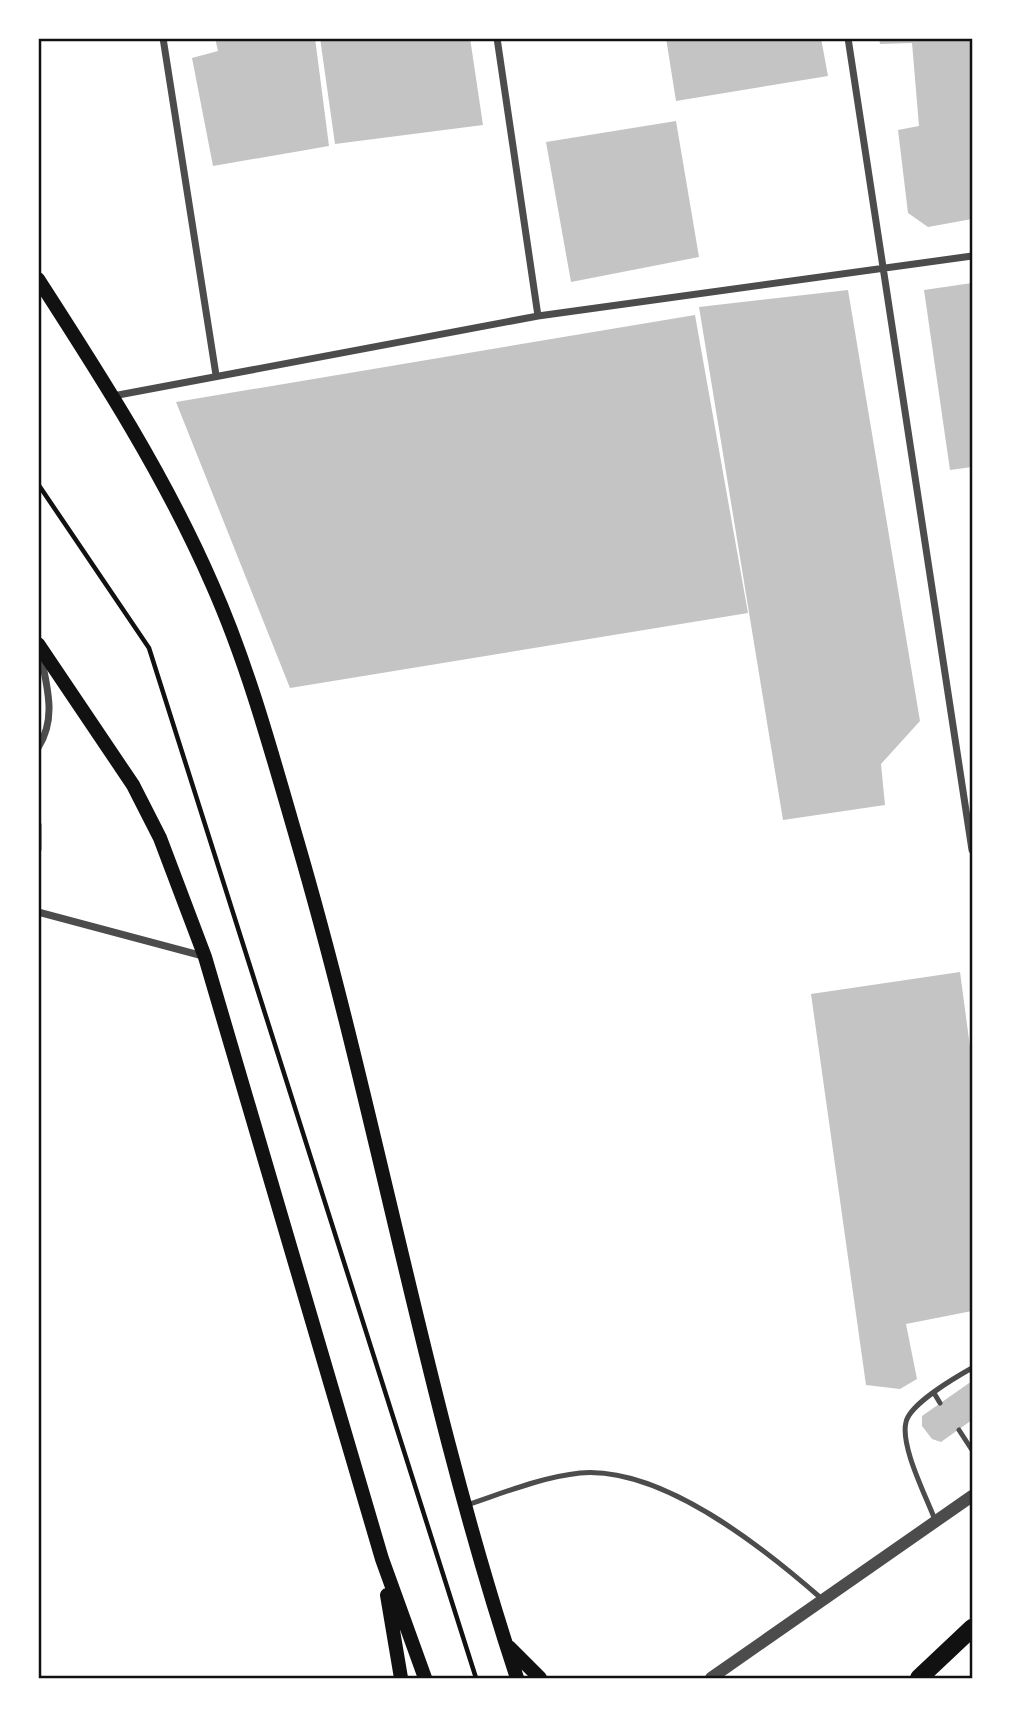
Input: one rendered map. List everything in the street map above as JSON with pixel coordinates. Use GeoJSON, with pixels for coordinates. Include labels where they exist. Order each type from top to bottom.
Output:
{"type":"FeatureCollection","features":[{"type":"Feature","properties":{"kind":"main road"},"geometry":{"type":"LineString","coordinates":[[38,279],[164,482],[214,586],[283,791],[319,914],[466,1506],[517,1678]]}},
{"type":"Feature","properties":{"kind":"main road"},"geometry":{"type":"LineString","coordinates":[[39,645],[133,785],[160,838],[205,957],[382,1559],[425,1678]]}},
{"type":"Feature","properties":{"kind":"main road"},"geometry":{"type":"LineString","coordinates":[[382,1559],[401,1678]]}},
{"type":"Feature","properties":{"kind":"main road"},"geometry":{"type":"LineString","coordinates":[[919,1678],[972,1628]]}},
{"type":"Feature","properties":{"kind":"main road"},"geometry":{"type":"LineString","coordinates":[[505,1644],[540,1678]]}},
{"type":"Feature","properties":{"kind":"street"},"geometry":{"type":"LineString","coordinates":[[163,38],[216,375]]}},
{"type":"Feature","properties":{"kind":"street"},"geometry":{"type":"LineString","coordinates":[[497,38],[538,316]]}},
{"type":"Feature","properties":{"kind":"street"},"geometry":{"type":"LineString","coordinates":[[848,38],[972,850]]}},
{"type":"Feature","properties":{"kind":"street"},"geometry":{"type":"LineString","coordinates":[[113,396],[538,316],[972,256]]}},
{"type":"Feature","properties":{"kind":"street"},"geometry":{"type":"LineString","coordinates":[[38,748],[48,732],[50,705],[39,645]]}},
{"type":"Feature","properties":{"kind":"street"},"geometry":{"type":"LineString","coordinates":[[38,825],[38,849]]}},
{"type":"Feature","properties":{"kind":"street"},"geometry":{"type":"LineString","coordinates":[[38,912],[205,957]]}},
{"type":"Feature","properties":{"kind":"street"},"geometry":{"type":"LineString","coordinates":[[715,1677],[972,1496]]}},
{"type":"Feature","properties":{"kind":"lane"},"geometry":{"type":"LineString","coordinates":[[935,1520],[906,1440],[905,1422],[911,1411],[970,1370],[972,1379]]}},
{"type":"Feature","properties":{"kind":"lane"},"geometry":{"type":"LineString","coordinates":[[934,1393],[940,1404]]}},
{"type":"Feature","properties":{"kind":"lane"},"geometry":{"type":"LineString","coordinates":[[958,1430],[972,1450]]}},
{"type":"Feature","properties":{"kind":"lane"},"geometry":{"type":"LineString","coordinates":[[466,1506],[540,1482],[581,1473],[620,1476],[676,1496],[745,1536],[824,1601]]}},
{"type":"Feature","properties":{"kind":"path"},"geometry":{"type":"LineString","coordinates":[[38,485],[149,648],[476,1678]]}},
{"type":"Feature","properties":{"kind":"building"},"geometry":{"type":"Polygon","coordinates":[[[215,38],[315,38],[329,146],[213,166],[192,58],[218,51],[215,38]]]}},
{"type":"Feature","properties":{"kind":"building"},"geometry":{"type":"Polygon","coordinates":[[[320,38],[470,38],[483,125],[335,144],[320,38]]]}},
{"type":"Feature","properties":{"kind":"building"},"geometry":{"type":"Polygon","coordinates":[[[666,38],[821,38],[828,76],[676,101],[666,38]]]}},
{"type":"Feature","properties":{"kind":"building"},"geometry":{"type":"Polygon","coordinates":[[[879,38],[972,38],[972,219],[928,227],[908,213],[898,130],[919,126],[912,43],[880,44],[879,38]]]}},
{"type":"Feature","properties":{"kind":"building"},"geometry":{"type":"Polygon","coordinates":[[[676,121],[699,257],[571,282],[546,142],[676,121]]]}},
{"type":"Feature","properties":{"kind":"building"},"geometry":{"type":"Polygon","coordinates":[[[972,283],[972,467],[950,470],[924,290],[972,283]]]}},
{"type":"Feature","properties":{"kind":"building"},"geometry":{"type":"Polygon","coordinates":[[[848,290],[920,721],[881,764],[885,805],[783,820],[699,307],[848,290]]]}},
{"type":"Feature","properties":{"kind":"building"},"geometry":{"type":"Polygon","coordinates":[[[695,315],[748,613],[290,688],[176,402],[695,315]]]}},
{"type":"Feature","properties":{"kind":"building"},"geometry":{"type":"Polygon","coordinates":[[[960,972],[972,1062],[972,1311],[906,1324],[917,1379],[900,1389],[866,1385],[811,994],[960,972]]]}},
{"type":"Feature","properties":{"kind":"building"},"geometry":{"type":"Polygon","coordinates":[[[972,1381],[972,1420],[941,1442],[932,1439],[922,1426],[922,1416],[972,1381]]]}}]}
